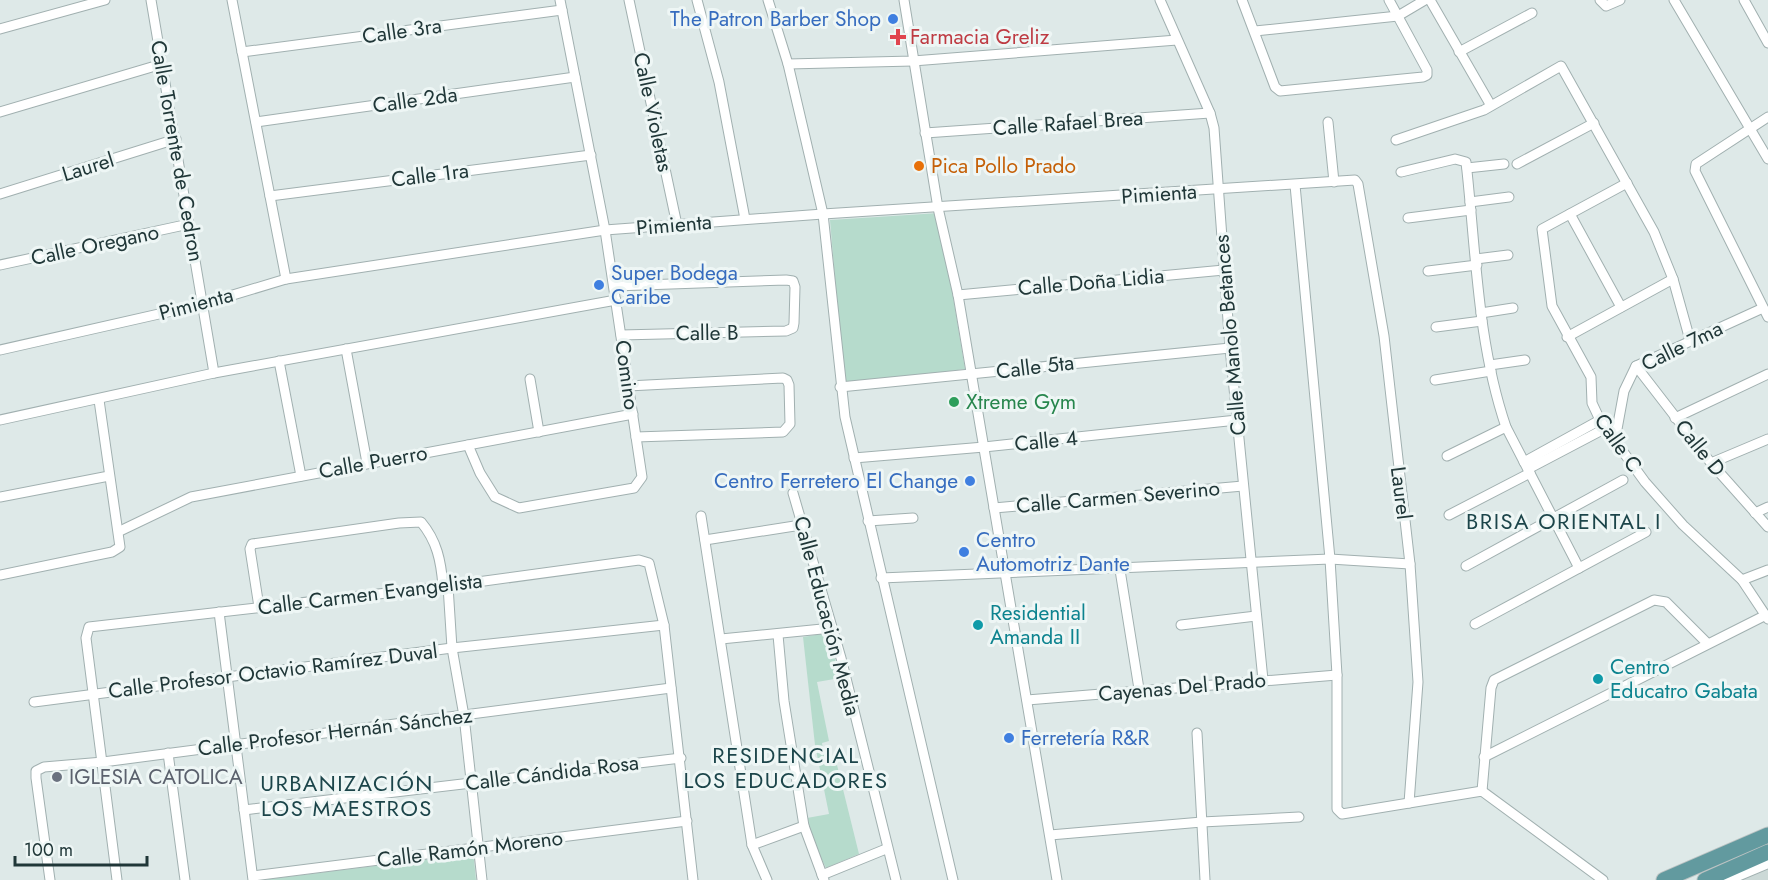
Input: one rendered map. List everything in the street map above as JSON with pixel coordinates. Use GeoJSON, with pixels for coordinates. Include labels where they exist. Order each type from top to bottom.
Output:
{"type":"FeatureCollection","features":[{"type":"Feature","properties":{"kind":"main road"},"geometry":{"type":"LineString","coordinates":[[1664,880],[1768,835]]}},
{"type":"Feature","properties":{"kind":"main road"},"geometry":{"type":"LineString","coordinates":[[1705,880],[1768,852]]}},
{"type":"Feature","properties":{"kind":"street"},"geometry":{"type":"LineString","coordinates":[[0,29],[105,0]]}},
{"type":"Feature","properties":{"kind":"street","name":"Calle Torrente de Cedron"},"geometry":{"type":"LineString","coordinates":[[152,0],[214,373]]}},
{"type":"Feature","properties":{"kind":"street"},"geometry":{"type":"LineString","coordinates":[[232,0],[285,279]]}},
{"type":"Feature","properties":{"kind":"street","name":"Calle Violetas"},"geometry":{"type":"LineString","coordinates":[[629,0],[676,225]]}},
{"type":"Feature","properties":{"kind":"street"},"geometry":{"type":"LineString","coordinates":[[697,0],[719,82],[745,219]]}},
{"type":"Feature","properties":{"kind":"street"},"geometry":{"type":"LineString","coordinates":[[768,0],[788,64],[823,214],[840,387],[854,458],[953,880]]}},
{"type":"Feature","properties":{"kind":"street"},"geometry":{"type":"LineString","coordinates":[[904,0],[938,208],[958,295],[1057,880]]}},
{"type":"Feature","properties":{"kind":"street","name":"Calle Manolo Betances"},"geometry":{"type":"LineString","coordinates":[[1160,0],[1210,112],[1214,128],[1242,486],[1263,680]]}},
{"type":"Feature","properties":{"kind":"street"},"geometry":{"type":"LineString","coordinates":[[1242,0],[1275,87],[1280,91],[1423,77],[1427,70],[1389,0]]}},
{"type":"Feature","properties":{"kind":"street"},"geometry":{"type":"LineString","coordinates":[[1255,31],[1398,16],[1425,0]]}},
{"type":"Feature","properties":{"kind":"street"},"geometry":{"type":"LineString","coordinates":[[1430,0],[1490,104]]}},
{"type":"Feature","properties":{"kind":"street"},"geometry":{"type":"LineString","coordinates":[[1603,3],[1620,0]]}},
{"type":"Feature","properties":{"kind":"street"},"geometry":{"type":"LineString","coordinates":[[1674,0],[1768,159]]}},
{"type":"Feature","properties":{"kind":"street"},"geometry":{"type":"LineString","coordinates":[[1744,0],[1768,43]]}},
{"type":"Feature","properties":{"kind":"street","name":"Calle 3ra"},"geometry":{"type":"LineString","coordinates":[[242,52],[561,5]]}},
{"type":"Feature","properties":{"kind":"street","name":"Comino"},"geometry":{"type":"LineString","coordinates":[[468,445],[480,473],[495,497],[519,508],[634,488],[642,477],[606,230],[561,5]]}},
{"type":"Feature","properties":{"kind":"street"},"geometry":{"type":"LineString","coordinates":[[1459,52],[1532,13]]}},
{"type":"Feature","properties":{"kind":"street"},"geometry":{"type":"LineString","coordinates":[[788,64],[913,61],[1177,40]]}},
{"type":"Feature","properties":{"kind":"street"},"geometry":{"type":"LineString","coordinates":[[0,112],[162,64]]}},
{"type":"Feature","properties":{"kind":"street"},"geometry":{"type":"LineString","coordinates":[[1396,140],[1469,116],[1561,66],[1654,232],[1672,279],[1690,340]]}},
{"type":"Feature","properties":{"kind":"street","name":"Calle 2da"},"geometry":{"type":"LineString","coordinates":[[256,122],[575,77]]}},
{"type":"Feature","properties":{"kind":"street","name":"Calle Rafael Brea"},"geometry":{"type":"LineString","coordinates":[[926,133],[1210,112]]}},
{"type":"Feature","properties":{"kind":"street"},"geometry":{"type":"LineString","coordinates":[[1766,312],[1695,171],[1696,164],[1768,117]]}},
{"type":"Feature","properties":{"kind":"street"},"geometry":{"type":"LineString","coordinates":[[1328,122],[1334,182]]}},
{"type":"Feature","properties":{"kind":"street"},"geometry":{"type":"LineString","coordinates":[[1517,164],[1594,123]]}},
{"type":"Feature","properties":{"kind":"street","name":"Laurel"},"geometry":{"type":"LineString","coordinates":[[0,194],[176,139]]}},
{"type":"Feature","properties":{"kind":"street","name":"Calle 1ra"},"geometry":{"type":"LineString","coordinates":[[270,196],[591,155]]}},
{"type":"Feature","properties":{"kind":"street"},"geometry":{"type":"LineString","coordinates":[[1401,172],[1455,159],[1466,162],[1482,317],[1491,368],[1506,427],[1579,568]]}},
{"type":"Feature","properties":{"kind":"street"},"geometry":{"type":"LineString","coordinates":[[1467,168],[1504,164]]}},
{"type":"Feature","properties":{"kind":"street","name":"Pimienta"},"geometry":{"type":"LineString","coordinates":[[0,350],[203,304],[285,279],[606,230],[1355,180],[1358,183]]}},
{"type":"Feature","properties":{"kind":"street","name":"Laurel"},"geometry":{"type":"LineString","coordinates":[[1358,183],[1384,336],[1410,564],[1418,682],[1409,803]]}},
{"type":"Feature","properties":{"kind":"street"},"geometry":{"type":"LineString","coordinates":[[1621,307],[1570,214],[1627,183]]}},
{"type":"Feature","properties":{"kind":"street"},"geometry":{"type":"LineString","coordinates":[[1295,185],[1330,559],[1337,675],[1337,809],[1342,814],[1482,791],[1603,880]]}},
{"type":"Feature","properties":{"kind":"street"},"geometry":{"type":"LineString","coordinates":[[1408,218],[1509,197]]}},
{"type":"Feature","properties":{"kind":"street","name":"Calle C"},"geometry":{"type":"LineString","coordinates":[[1570,214],[1542,229],[1552,306],[1591,377],[1592,404],[1603,424],[1645,482],[1683,525],[1742,580],[1767,617]]}},
{"type":"Feature","properties":{"kind":"street","name":"Calle Oregano"},"geometry":{"type":"LineString","coordinates":[[0,265],[189,224]]}},
{"type":"Feature","properties":{"kind":"street"},"geometry":{"type":"LineString","coordinates":[[1428,271],[1508,255]]}},
{"type":"Feature","properties":{"kind":"street","name":"Calle Doña Lidia"},"geometry":{"type":"LineString","coordinates":[[958,295],[1224,270]]}},
{"type":"Feature","properties":{"kind":"street"},"geometry":{"type":"LineString","coordinates":[[1567,337],[1672,279]]}},
{"type":"Feature","properties":{"kind":"street","name":"Calle B"},"geometry":{"type":"LineString","coordinates":[[614,286],[793,281],[795,286],[793,328],[786,332],[621,335]]}},
{"type":"Feature","properties":{"kind":"street"},"geometry":{"type":"LineString","coordinates":[[0,420],[214,373],[616,300]]}},
{"type":"Feature","properties":{"kind":"street"},"geometry":{"type":"LineString","coordinates":[[1436,327],[1513,308]]}},
{"type":"Feature","properties":{"kind":"street","name":"Calle 7ma"},"geometry":{"type":"LineString","coordinates":[[1615,440],[1624,391],[1636,366],[1690,340],[1766,312]]}},
{"type":"Feature","properties":{"kind":"street","name":"Calle 5ta"},"geometry":{"type":"LineString","coordinates":[[840,387],[1230,348]]}},
{"type":"Feature","properties":{"kind":"street"},"geometry":{"type":"LineString","coordinates":[[346,349],[367,463]]}},
{"type":"Feature","properties":{"kind":"street"},"geometry":{"type":"LineString","coordinates":[[1435,380],[1525,360]]}},
{"type":"Feature","properties":{"kind":"street"},"geometry":{"type":"LineString","coordinates":[[279,361],[301,476]]}},
{"type":"Feature","properties":{"kind":"street","name":"Calle D"},"geometry":{"type":"LineString","coordinates":[[1636,366],[1711,463],[1768,527]]}},
{"type":"Feature","properties":{"kind":"street"},"geometry":{"type":"LineString","coordinates":[[1675,418],[1768,374]]}},
{"type":"Feature","properties":{"kind":"street"},"geometry":{"type":"LineString","coordinates":[[628,386],[783,378],[788,380],[789,385],[790,424],[783,432],[636,437]]}},
{"type":"Feature","properties":{"kind":"street"},"geometry":{"type":"LineString","coordinates":[[530,379],[539,432]]}},
{"type":"Feature","properties":{"kind":"street"},"geometry":{"type":"LineString","coordinates":[[0,575],[112,552],[120,547],[120,531],[109,476],[99,399]]}},
{"type":"Feature","properties":{"kind":"street","name":"Calle Puerro"},"geometry":{"type":"LineString","coordinates":[[120,531],[191,497],[633,414]]}},
{"type":"Feature","properties":{"kind":"street","name":"Calle 4"},"geometry":{"type":"LineString","coordinates":[[854,458],[984,447],[1237,420]]}},
{"type":"Feature","properties":{"kind":"street"},"geometry":{"type":"LineString","coordinates":[[1449,515],[1603,424]]}},
{"type":"Feature","properties":{"kind":"street"},"geometry":{"type":"LineString","coordinates":[[1447,456],[1506,427]]}},
{"type":"Feature","properties":{"kind":"street"},"geometry":{"type":"LineString","coordinates":[[1711,463],[1768,439]]}},
{"type":"Feature","properties":{"kind":"street"},"geometry":{"type":"LineString","coordinates":[[0,497],[109,476]]}},
{"type":"Feature","properties":{"kind":"street"},"geometry":{"type":"LineString","coordinates":[[1466,566],[1623,480]]}},
{"type":"Feature","properties":{"kind":"street","name":"Calle Carmen Severino"},"geometry":{"type":"LineString","coordinates":[[994,508],[1242,486]]}},
{"type":"Feature","properties":{"kind":"street","name":"Calle Educación Media"},"geometry":{"type":"LineString","coordinates":[[793,493],[832,628],[886,849],[896,880]]}},
{"type":"Feature","properties":{"kind":"street"},"geometry":{"type":"LineString","coordinates":[[1755,513],[1768,507]]}},
{"type":"Feature","properties":{"kind":"street"},"geometry":{"type":"LineString","coordinates":[[701,516],[752,845],[767,880]]}},
{"type":"Feature","properties":{"kind":"street"},"geometry":{"type":"LineString","coordinates":[[868,521],[913,518]]}},
{"type":"Feature","properties":{"kind":"street","name":"Calle Profesor Octavio Ramírez Duval"},"geometry":{"type":"LineString","coordinates":[[259,607],[250,549],[252,544],[399,523],[421,522],[430,533],[439,556],[445,586],[473,783],[482,880]]}},
{"type":"Feature","properties":{"kind":"street"},"geometry":{"type":"LineString","coordinates":[[705,540],[801,525]]}},
{"type":"Feature","properties":{"kind":"street"},"geometry":{"type":"LineString","coordinates":[[1475,624],[1646,532]]}},
{"type":"Feature","properties":{"kind":"street"},"geometry":{"type":"LineString","coordinates":[[881,578],[1120,570],[1330,559],[1410,564]]}},
{"type":"Feature","properties":{"kind":"street","name":"Calle Carmen Evangelista"},"geometry":{"type":"LineString","coordinates":[[94,694],[86,638],[89,627],[445,586],[623,561],[649,563],[664,625]]}},
{"type":"Feature","properties":{"kind":"street"},"geometry":{"type":"LineString","coordinates":[[1120,570],[1139,689]]}},
{"type":"Feature","properties":{"kind":"street"},"geometry":{"type":"LineString","coordinates":[[1742,580],[1768,570]]}},
{"type":"Feature","properties":{"kind":"street"},"geometry":{"type":"LineString","coordinates":[[1482,791],[1491,684],[1654,600],[1666,602],[1707,643]]}},
{"type":"Feature","properties":{"kind":"street"},"geometry":{"type":"LineString","coordinates":[[219,612],[253,878]]}},
{"type":"Feature","properties":{"kind":"street"},"geometry":{"type":"LineString","coordinates":[[1181,625],[1256,616]]}},
{"type":"Feature","properties":{"kind":"street"},"geometry":{"type":"LineString","coordinates":[[1484,757],[1707,643],[1767,617]]}},
{"type":"Feature","properties":{"kind":"street"},"geometry":{"type":"LineString","coordinates":[[664,625],[681,758],[693,880]]}},
{"type":"Feature","properties":{"kind":"street","name":"Calle Profesor Octavio Ramírez Duval"},"geometry":{"type":"LineString","coordinates":[[34,702],[452,648],[664,625]]}},
{"type":"Feature","properties":{"kind":"street"},"geometry":{"type":"LineString","coordinates":[[721,639],[832,628]]}},
{"type":"Feature","properties":{"kind":"street"},"geometry":{"type":"LineString","coordinates":[[778,635],[784,701],[804,826],[823,878],[886,849]]}},
{"type":"Feature","properties":{"kind":"street","name":"Cayenas Del Prado"},"geometry":{"type":"LineString","coordinates":[[1027,700],[1139,689],[1337,675]]}},
{"type":"Feature","properties":{"kind":"street","name":"Calle Profesor Hernán Sánchez"},"geometry":{"type":"LineString","coordinates":[[50,880],[36,771],[44,767],[103,762],[671,688]]}},
{"type":"Feature","properties":{"kind":"street"},"geometry":{"type":"LineString","coordinates":[[94,694],[117,880]]}},
{"type":"Feature","properties":{"kind":"street"},"geometry":{"type":"LineString","coordinates":[[1197,733],[1205,880]]}},
{"type":"Feature","properties":{"kind":"street"},"geometry":{"type":"LineString","coordinates":[[168,753],[185,880]]}},
{"type":"Feature","properties":{"kind":"street","name":"Calle Cándida Rosa"},"geometry":{"type":"LineString","coordinates":[[244,810],[681,758]]}},
{"type":"Feature","properties":{"kind":"street"},"geometry":{"type":"LineString","coordinates":[[1050,835],[1202,822],[1299,817]]}},
{"type":"Feature","properties":{"kind":"street","name":"Calle Ramón Moreno"},"geometry":{"type":"LineString","coordinates":[[253,878],[687,821]]}},
{"type":"Feature","properties":{"kind":"street"},"geometry":{"type":"LineString","coordinates":[[752,845],[804,826]]}},
{"type":"Feature","properties":{"kind":"street"},"geometry":{"type":"LineString","coordinates":[[1725,880],[1768,862]]}},
{"type":"Feature","properties":{"kind":"shaded area"},"geometry":{"type":"Polygon","coordinates":[[[1768,855],[1768,880],[1709,880],[1768,855]]]}},
{"type":"Feature","properties":{"kind":"green space"},"geometry":{"type":"Polygon","coordinates":[[[939,213],[965,369],[844,386],[830,220],[939,213]]]}},
{"type":"Feature","properties":{"kind":"green space"},"geometry":{"type":"Polygon","coordinates":[[[828,633],[840,678],[817,682],[829,741],[822,743],[825,762],[836,761],[859,854],[826,868],[810,835],[807,818],[829,814],[815,745],[803,637],[828,633]]]}},
{"type":"Feature","properties":{"kind":"green space"},"geometry":{"type":"Polygon","coordinates":[[[470,854],[474,860],[476,880],[262,880],[470,854]]]}},
{"type":"Feature","properties":{"kind":"place","name":"The Patron Barber Shop"},"geometry":{"type":"Point","coordinates":[893,19]}},
{"type":"Feature","properties":{"kind":"place","name":"Farmacia Greliz"},"geometry":{"type":"Point","coordinates":[898,37]}},
{"type":"Feature","properties":{"kind":"place","name":"Pica Pollo Prado"},"geometry":{"type":"Point","coordinates":[919,166]}},
{"type":"Feature","properties":{"kind":"place","name":"Super Bodega Caribe"},"geometry":{"type":"Point","coordinates":[599,285]}},
{"type":"Feature","properties":{"kind":"place","name":"Xtreme Gym"},"geometry":{"type":"Point","coordinates":[954,402]}},
{"type":"Feature","properties":{"kind":"place","name":"Centro Ferretero El Change"},"geometry":{"type":"Point","coordinates":[970,481]}},
{"type":"Feature","properties":{"kind":"place","name":"Centro Automotriz Dante"},"geometry":{"type":"Point","coordinates":[964,552]}},
{"type":"Feature","properties":{"kind":"place","name":"Residential Amanda II"},"geometry":{"type":"Point","coordinates":[978,625]}},
{"type":"Feature","properties":{"kind":"place","name":"Centro Educatro Gabata"},"geometry":{"type":"Point","coordinates":[1598,679]}},
{"type":"Feature","properties":{"kind":"place","name":"Ferretería R&R"},"geometry":{"type":"Point","coordinates":[1009,738]}},
{"type":"Feature","properties":{"kind":"place","name":"IGLESIA CATOLICA"},"geometry":{"type":"Point","coordinates":[57,777]}},
{"type":"Feature","properties":{"kind":"district","name":"BRISA ORIENTAL I"},"geometry":{"type":"Point","coordinates":[1564,521]}},
{"type":"Feature","properties":{"kind":"district","name":"RESIDENCIAL LOS EDUCADORES"},"geometry":{"type":"Point","coordinates":[786,768]}},
{"type":"Feature","properties":{"kind":"district","name":"URBANIZACIÓN LOS MAESTROS"},"geometry":{"type":"Point","coordinates":[347,796]}}]}
